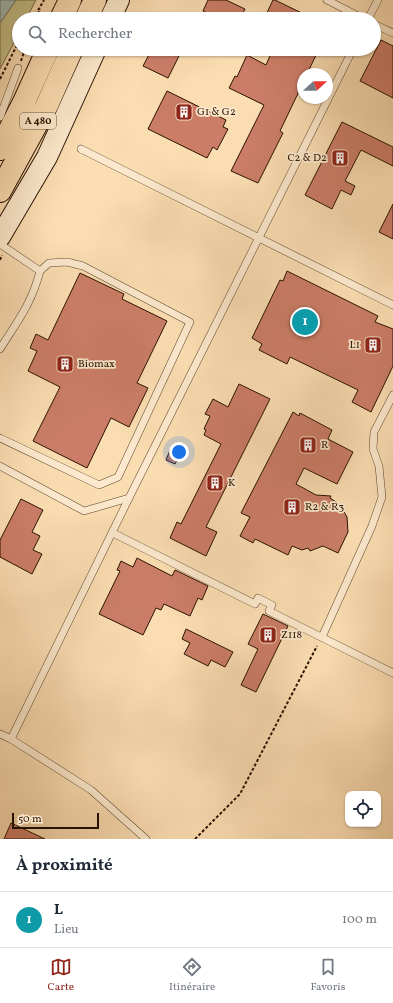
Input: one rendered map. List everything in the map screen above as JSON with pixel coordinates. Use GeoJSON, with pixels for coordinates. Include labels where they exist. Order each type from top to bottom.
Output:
{"type":"FeatureCollection","features":[{"type":"Feature","properties":{"kind":"highway"},"geometry":{"type":"LineString","coordinates":[[64,12],[70,0]]}},
{"type":"Feature","properties":{"kind":"highway"},"geometry":{"type":"LineString","coordinates":[[89,12],[95,0]]}},
{"type":"Feature","properties":{"kind":"highway","name":"A 480"},"geometry":{"type":"LineString","coordinates":[[0,149],[24,102],[45,56]]}},
{"type":"Feature","properties":{"kind":"highway","name":"A 480"},"geometry":{"type":"LineString","coordinates":[[0,191],[46,105],[69,56]]}},
{"type":"Feature","properties":{"kind":"street"},"geometry":{"type":"LineString","coordinates":[[113,12],[119,0]]}},
{"type":"Feature","properties":{"kind":"street"},"geometry":{"type":"LineString","coordinates":[[0,238],[47,157],[93,56]]}},
{"type":"Feature","properties":{"kind":"lane"},"geometry":{"type":"LineString","coordinates":[[327,0],[350,12]]}},
{"type":"Feature","properties":{"kind":"lane"},"geometry":{"type":"LineString","coordinates":[[372,12],[378,0]]}},
{"type":"Feature","properties":{"kind":"lane"},"geometry":{"type":"LineString","coordinates":[[381,27],[393,33]]}},
{"type":"Feature","properties":{"kind":"lane"},"geometry":{"type":"LineString","coordinates":[[11,739],[129,498],[350,56]]}},
{"type":"Feature","properties":{"kind":"lane"},"geometry":{"type":"LineString","coordinates":[[0,116],[18,68]]}},
{"type":"Feature","properties":{"kind":"lane"},"geometry":{"type":"LineString","coordinates":[[81,149],[393,304]]}},
{"type":"Feature","properties":{"kind":"lane"},"geometry":{"type":"LineString","coordinates":[[0,244],[14,252],[40,271]]}},
{"type":"Feature","properties":{"kind":"lane"},"geometry":{"type":"LineString","coordinates":[[0,349],[23,316],[37,283],[40,271],[49,263],[67,262],[83,266],[190,322],[118,477],[100,485],[0,438]]}},
{"type":"Feature","properties":{"kind":"lane"},"geometry":{"type":"LineString","coordinates":[[322,637],[372,526],[382,497],[379,466],[373,449],[374,432],[393,395]]}},
{"type":"Feature","properties":{"kind":"lane"},"geometry":{"type":"LineString","coordinates":[[0,466],[84,511],[129,498]]}},
{"type":"Feature","properties":{"kind":"lane"},"geometry":{"type":"LineString","coordinates":[[113,533],[255,604],[258,598],[272,606],[269,612],[393,673]]}},
{"type":"Feature","properties":{"kind":"lane"},"geometry":{"type":"LineString","coordinates":[[0,734],[11,739],[91,790],[146,839]]}},
{"type":"Feature","properties":{"kind":"path"},"geometry":{"type":"LineString","coordinates":[[37,12],[44,0]]}},
{"type":"Feature","properties":{"kind":"path"},"geometry":{"type":"LineString","coordinates":[[39,12],[42,4]]}},
{"type":"Feature","properties":{"kind":"path"},"geometry":{"type":"LineString","coordinates":[[0,79],[12,55]]}},
{"type":"Feature","properties":{"kind":"path"},"geometry":{"type":"LineString","coordinates":[[18,68],[22,56]]}},
{"type":"Feature","properties":{"kind":"path"},"geometry":{"type":"LineString","coordinates":[[195,839],[240,794],[322,637]]}},
{"type":"Feature","properties":{"kind":"shaded area"},"geometry":{"type":"Polygon","coordinates":[[[16,0],[36,0],[30,12],[12,12],[12,46],[0,69],[0,23],[16,0]]]}},
{"type":"Feature","properties":{"kind":"water"},"geometry":{"type":"Polygon","coordinates":[[[0,0],[16,0],[0,23],[0,0]]]}},
{"type":"Feature","properties":{"kind":"building"},"geometry":{"type":"Polygon","coordinates":[[[208,0],[226,0],[245,9],[244,12],[203,11],[208,0]]]}},
{"type":"Feature","properties":{"kind":"building"},"geometry":{"type":"Polygon","coordinates":[[[273,0],[275,0],[300,12],[267,12],[273,0]]]}},
{"type":"Feature","properties":{"kind":"building"},"geometry":{"type":"Polygon","coordinates":[[[381,40],[393,46],[393,98],[360,81],[373,56],[381,56],[381,40]]]}},
{"type":"Feature","properties":{"kind":"building"},"geometry":{"type":"Polygon","coordinates":[[[148,56],[179,56],[168,78],[143,66],[148,56]]]}},
{"type":"Feature","properties":{"kind":"building"},"geometry":{"type":"Polygon","coordinates":[[[247,56],[266,65],[270,56],[316,56],[310,68],[297,68],[297,96],[280,131],[283,133],[258,183],[231,171],[264,105],[229,88],[235,76],[237,77],[247,56]]]}},
{"type":"Feature","properties":{"kind":"building"},"geometry":{"type":"Polygon","coordinates":[[[167,91],[226,120],[223,127],[228,129],[217,150],[213,147],[207,158],[148,129],[167,91]]]}},
{"type":"Feature","properties":{"kind":"building","name":"C2 & D2"},"geometry":{"type":"Polygon","coordinates":[[[342,122],[393,147],[393,166],[361,150],[345,181],[355,186],[351,195],[341,190],[332,209],[305,195],[342,122]]]}},
{"type":"Feature","properties":{"kind":"building"},"geometry":{"type":"Polygon","coordinates":[[[393,204],[393,239],[379,232],[393,204]]]}},
{"type":"Feature","properties":{"kind":"building"},"geometry":{"type":"Polygon","coordinates":[[[287,271],[378,316],[375,322],[393,329],[393,366],[371,412],[352,402],[358,390],[290,357],[287,364],[259,350],[262,344],[252,338],[280,280],[283,281],[287,271]]]}},
{"type":"Feature","properties":{"kind":"building","name":"Biomax"},"geometry":{"type":"Polygon","coordinates":[[[80,273],[124,294],[122,299],[167,321],[137,383],[148,388],[129,427],[111,418],[87,468],[33,441],[60,387],[28,371],[37,351],[30,348],[36,334],[48,340],[80,273]]]}},
{"type":"Feature","properties":{"kind":"building","name":"K"},"geometry":{"type":"Polygon","coordinates":[[[239,384],[270,399],[206,527],[217,532],[206,556],[170,538],[177,522],[181,524],[221,444],[204,435],[206,430],[204,429],[210,416],[205,414],[213,399],[228,407],[239,384]]]}},
{"type":"Feature","properties":{"kind":"building"},"geometry":{"type":"Polygon","coordinates":[[[293,412],[299,416],[300,413],[332,430],[328,439],[353,452],[337,484],[304,468],[296,484],[316,495],[331,496],[330,498],[339,504],[343,510],[347,517],[348,532],[338,553],[323,546],[310,551],[308,548],[302,550],[292,546],[288,555],[255,539],[253,543],[240,536],[250,517],[241,513],[293,412]]]}},
{"type":"Feature","properties":{"kind":"building"},"geometry":{"type":"Polygon","coordinates":[[[170,450],[180,455],[175,464],[166,460],[170,450]]]}},
{"type":"Feature","properties":{"kind":"building"},"geometry":{"type":"Polygon","coordinates":[[[21,499],[43,510],[32,532],[40,536],[33,550],[42,554],[32,574],[0,557],[0,540],[21,499]]]}},
{"type":"Feature","properties":{"kind":"building"},"geometry":{"type":"Polygon","coordinates":[[[137,558],[172,576],[175,570],[208,586],[202,600],[198,598],[190,616],[164,604],[161,610],[156,608],[143,635],[99,614],[120,571],[117,570],[121,561],[133,567],[137,558]]]}},
{"type":"Feature","properties":{"kind":"building"},"geometry":{"type":"Polygon","coordinates":[[[263,614],[288,626],[256,692],[241,685],[258,649],[248,644],[263,614]]]}},
{"type":"Feature","properties":{"kind":"building"},"geometry":{"type":"Polygon","coordinates":[[[186,629],[233,652],[225,667],[211,660],[208,666],[184,654],[190,643],[182,639],[186,629]]]}},
{"type":"Feature","properties":{"kind":"building"},"geometry":{"type":"Polygon","coordinates":[[[11,823],[45,839],[4,839],[11,823]]]}},
{"type":"Feature","properties":{"kind":"place","name":"G1 & G2"},"geometry":{"type":"Point","coordinates":[184,112]}},
{"type":"Feature","properties":{"kind":"place","name":"C2 & D2"},"geometry":{"type":"Point","coordinates":[340,158]}},
{"type":"Feature","properties":{"kind":"place","name":"L"},"geometry":{"type":"Point","coordinates":[305,322]}},
{"type":"Feature","properties":{"kind":"place","name":"L1"},"geometry":{"type":"Point","coordinates":[373,345]}},
{"type":"Feature","properties":{"kind":"place","name":"Biomax"},"geometry":{"type":"Point","coordinates":[65,364]}},
{"type":"Feature","properties":{"kind":"place","name":"R"},"geometry":{"type":"Point","coordinates":[308,445]}},
{"type":"Feature","properties":{"kind":"place","name":"K"},"geometry":{"type":"Point","coordinates":[215,483]}},
{"type":"Feature","properties":{"kind":"place","name":"R2 & R3"},"geometry":{"type":"Point","coordinates":[292,507]}},
{"type":"Feature","properties":{"kind":"place","name":"Z118"},"geometry":{"type":"Point","coordinates":[268,635]}}]}
